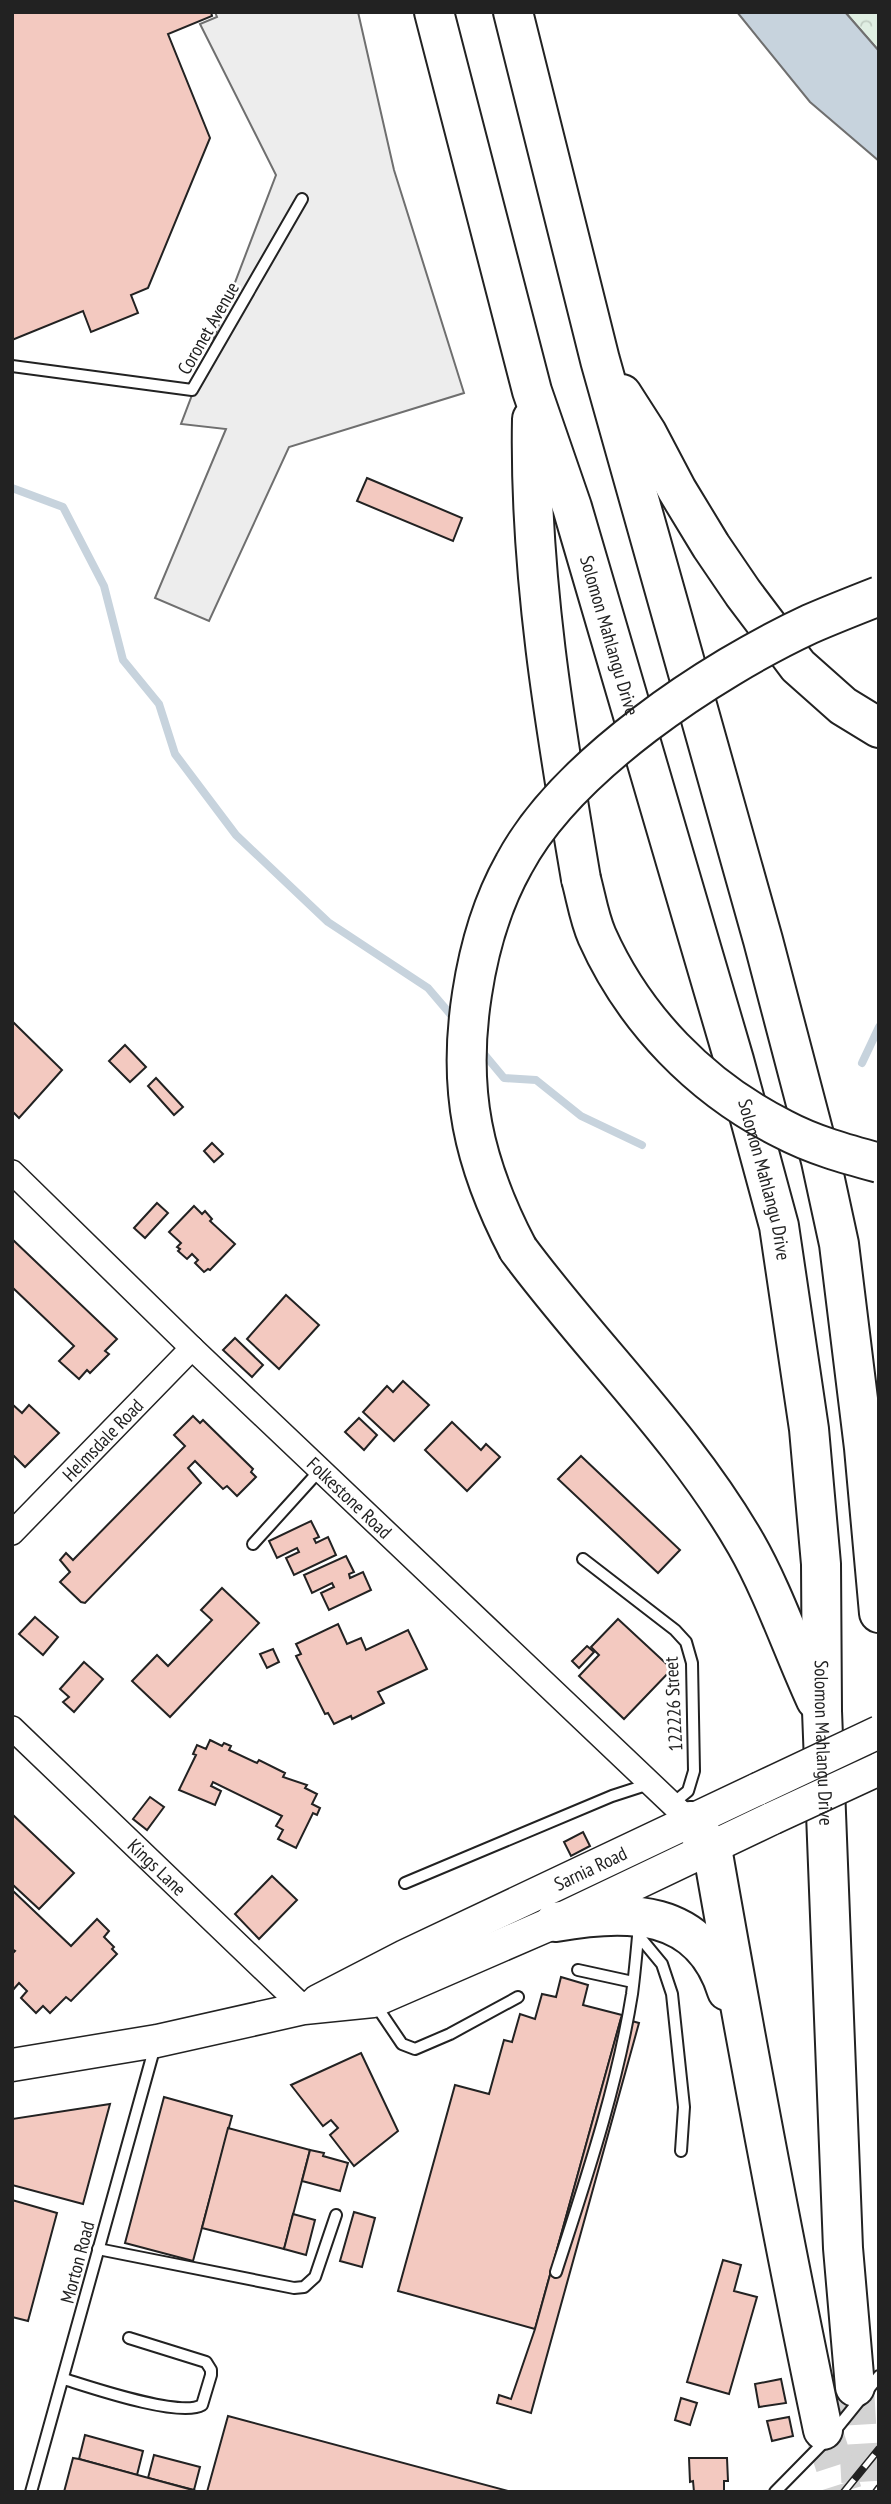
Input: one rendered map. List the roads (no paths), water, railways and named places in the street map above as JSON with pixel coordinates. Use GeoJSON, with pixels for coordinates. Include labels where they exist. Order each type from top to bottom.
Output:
{"type":"FeatureCollection","features":[{"type":"Feature","properties":{"kind":"highway","name":"Solomon Mahlangu Drive"},"geometry":{"type":"LineString","coordinates":[[435,12],[532,391],[572,507],[734,1059],[779,1226],[809,1429],[821,1564],[822,1711],[843,2248],[867,2382]]}},
{"type":"Feature","properties":{"kind":"highway"},"geometry":{"type":"LineString","coordinates":[[513,12],[600,360],[767,953],[821,1161],[839,1244],[864,1448],[879,1613]]}},
{"type":"Feature","properties":{"kind":"highway"},"geometry":{"type":"LineString","coordinates":[[600,360],[647,433],[711,546],[798,666],[844,706],[879,728]]}},
{"type":"Feature","properties":{"kind":"highway"},"geometry":{"type":"LineString","coordinates":[[532,391],[533,532],[555,727],[581,879],[596,934],[626,991],[658,1033],[702,1077],[746,1109],[785,1130],[841,1152],[879,1163]]}},
{"type":"Feature","properties":{"kind":"highway"},"geometry":{"type":"LineString","coordinates":[[822,1711],[762,1577],[734,1524],[690,1459],[553,1297],[518,1249],[500,1215],[478,1155],[464,1065],[478,954],[494,906],[514,862],[545,817],[575,785],[626,739],[717,676],[809,625],[879,596]]}},
{"type":"Feature","properties":{"kind":"highway"},"geometry":{"type":"LineString","coordinates":[[691,1824],[748,2057],[823,2430]]}},
{"type":"Feature","properties":{"kind":"highway"},"geometry":{"type":"LineString","coordinates":[[555,1922],[604,1914],[639,1926],[662,1922],[698,1942],[713,1959],[724,1980],[748,2057]]}},
{"type":"Feature","properties":{"kind":"main road","name":"Sarnia Road"},"geometry":{"type":"LineString","coordinates":[[304,2008],[405,1956],[691,1824],[879,1732]]}},
{"type":"Feature","properties":{"kind":"main road","name":"Sarnia Road"},"geometry":{"type":"LineString","coordinates":[[12,2065],[157,2041],[304,2008],[373,2001],[555,1922],[691,1824],[773,1818],[879,1769]]}},
{"type":"Feature","properties":{"kind":"street","name":"Folkestone Road"},"geometry":{"type":"LineString","coordinates":[[12,1172],[192,1348],[691,1824]]}},
{"type":"Feature","properties":{"kind":"street","name":"Helmsdale Road"},"geometry":{"type":"LineString","coordinates":[[12,1533],[192,1348]]}},
{"type":"Feature","properties":{"kind":"street","name":"Kings Lane"},"geometry":{"type":"LineString","coordinates":[[15,1734],[304,2008]]}},
{"type":"Feature","properties":{"kind":"lane","name":"Coronet Avenue"},"geometry":{"type":"LineString","coordinates":[[12,366],[192,390],[302,199]]}},
{"type":"Feature","properties":{"kind":"lane"},"geometry":{"type":"LineString","coordinates":[[253,1544],[320,1470]]}},
{"type":"Feature","properties":{"kind":"lane","name":"122226 Street"},"geometry":{"type":"LineString","coordinates":[[583,1559],[675,1630],[689,1649],[692,1663],[694,1771],[688,1791],[691,1824]]}},
{"type":"Feature","properties":{"kind":"lane"},"geometry":{"type":"LineString","coordinates":[[405,1883],[612,1796],[650,1783]]}},
{"type":"Feature","properties":{"kind":"lane"},"geometry":{"type":"LineString","coordinates":[[556,2272],[589,2170],[621,2045],[633,1982],[639,1926]]}},
{"type":"Feature","properties":{"kind":"lane"},"geometry":{"type":"LineString","coordinates":[[639,1926],[662,1964],[672,1994],[684,2107],[681,2151]]}},
{"type":"Feature","properties":{"kind":"lane"},"geometry":{"type":"LineString","coordinates":[[578,1970],[633,1982]]}},
{"type":"Feature","properties":{"kind":"lane"},"geometry":{"type":"LineString","coordinates":[[373,2001],[402,2044],[415,2049],[450,2034],[518,1997]]}},
{"type":"Feature","properties":{"kind":"lane","name":"Morton Road"},"geometry":{"type":"LineString","coordinates":[[31,2492],[157,2041]]}},
{"type":"Feature","properties":{"kind":"lane"},"geometry":{"type":"LineString","coordinates":[[98,2249],[294,2288],[304,2287],[315,2277],[336,2215]]}},
{"type":"Feature","properties":{"kind":"lane"},"geometry":{"type":"LineString","coordinates":[[64,2379],[112,2395],[189,2410],[202,2405],[211,2375],[206,2362],[129,2338]]}},
{"type":"Feature","properties":{"kind":"lane"},"geometry":{"type":"LineString","coordinates":[[775,2492],[833,2433],[867,2382]]}},
{"type":"Feature","properties":{"kind":"waterway"},"geometry":{"type":"LineString","coordinates":[[12,488],[63,507],[104,586],[123,660],[159,704],[175,754],[236,835],[328,922],[428,988],[457,1022]]}},
{"type":"Feature","properties":{"kind":"waterway"},"geometry":{"type":"LineString","coordinates":[[862,1063],[879,1027]]}},
{"type":"Feature","properties":{"kind":"waterway"},"geometry":{"type":"LineString","coordinates":[[479,1048],[504,1078],[536,1080],[581,1116],[642,1145]]}},
{"type":"Feature","properties":{"kind":"tunnel"},"geometry":{"type":"LineString","coordinates":[[855,2387],[861,2492]]}},
{"type":"Feature","properties":{"kind":"tunnel"},"geometry":{"type":"LineString","coordinates":[[823,2430],[843,2492]]}},
{"type":"Feature","properties":{"kind":"railway"},"geometry":{"type":"LineString","coordinates":[[844,2492],[879,2449]]}},
{"type":"Feature","properties":{"kind":"railway"},"geometry":{"type":"LineString","coordinates":[[876,2492],[879,2488]]}}]}
